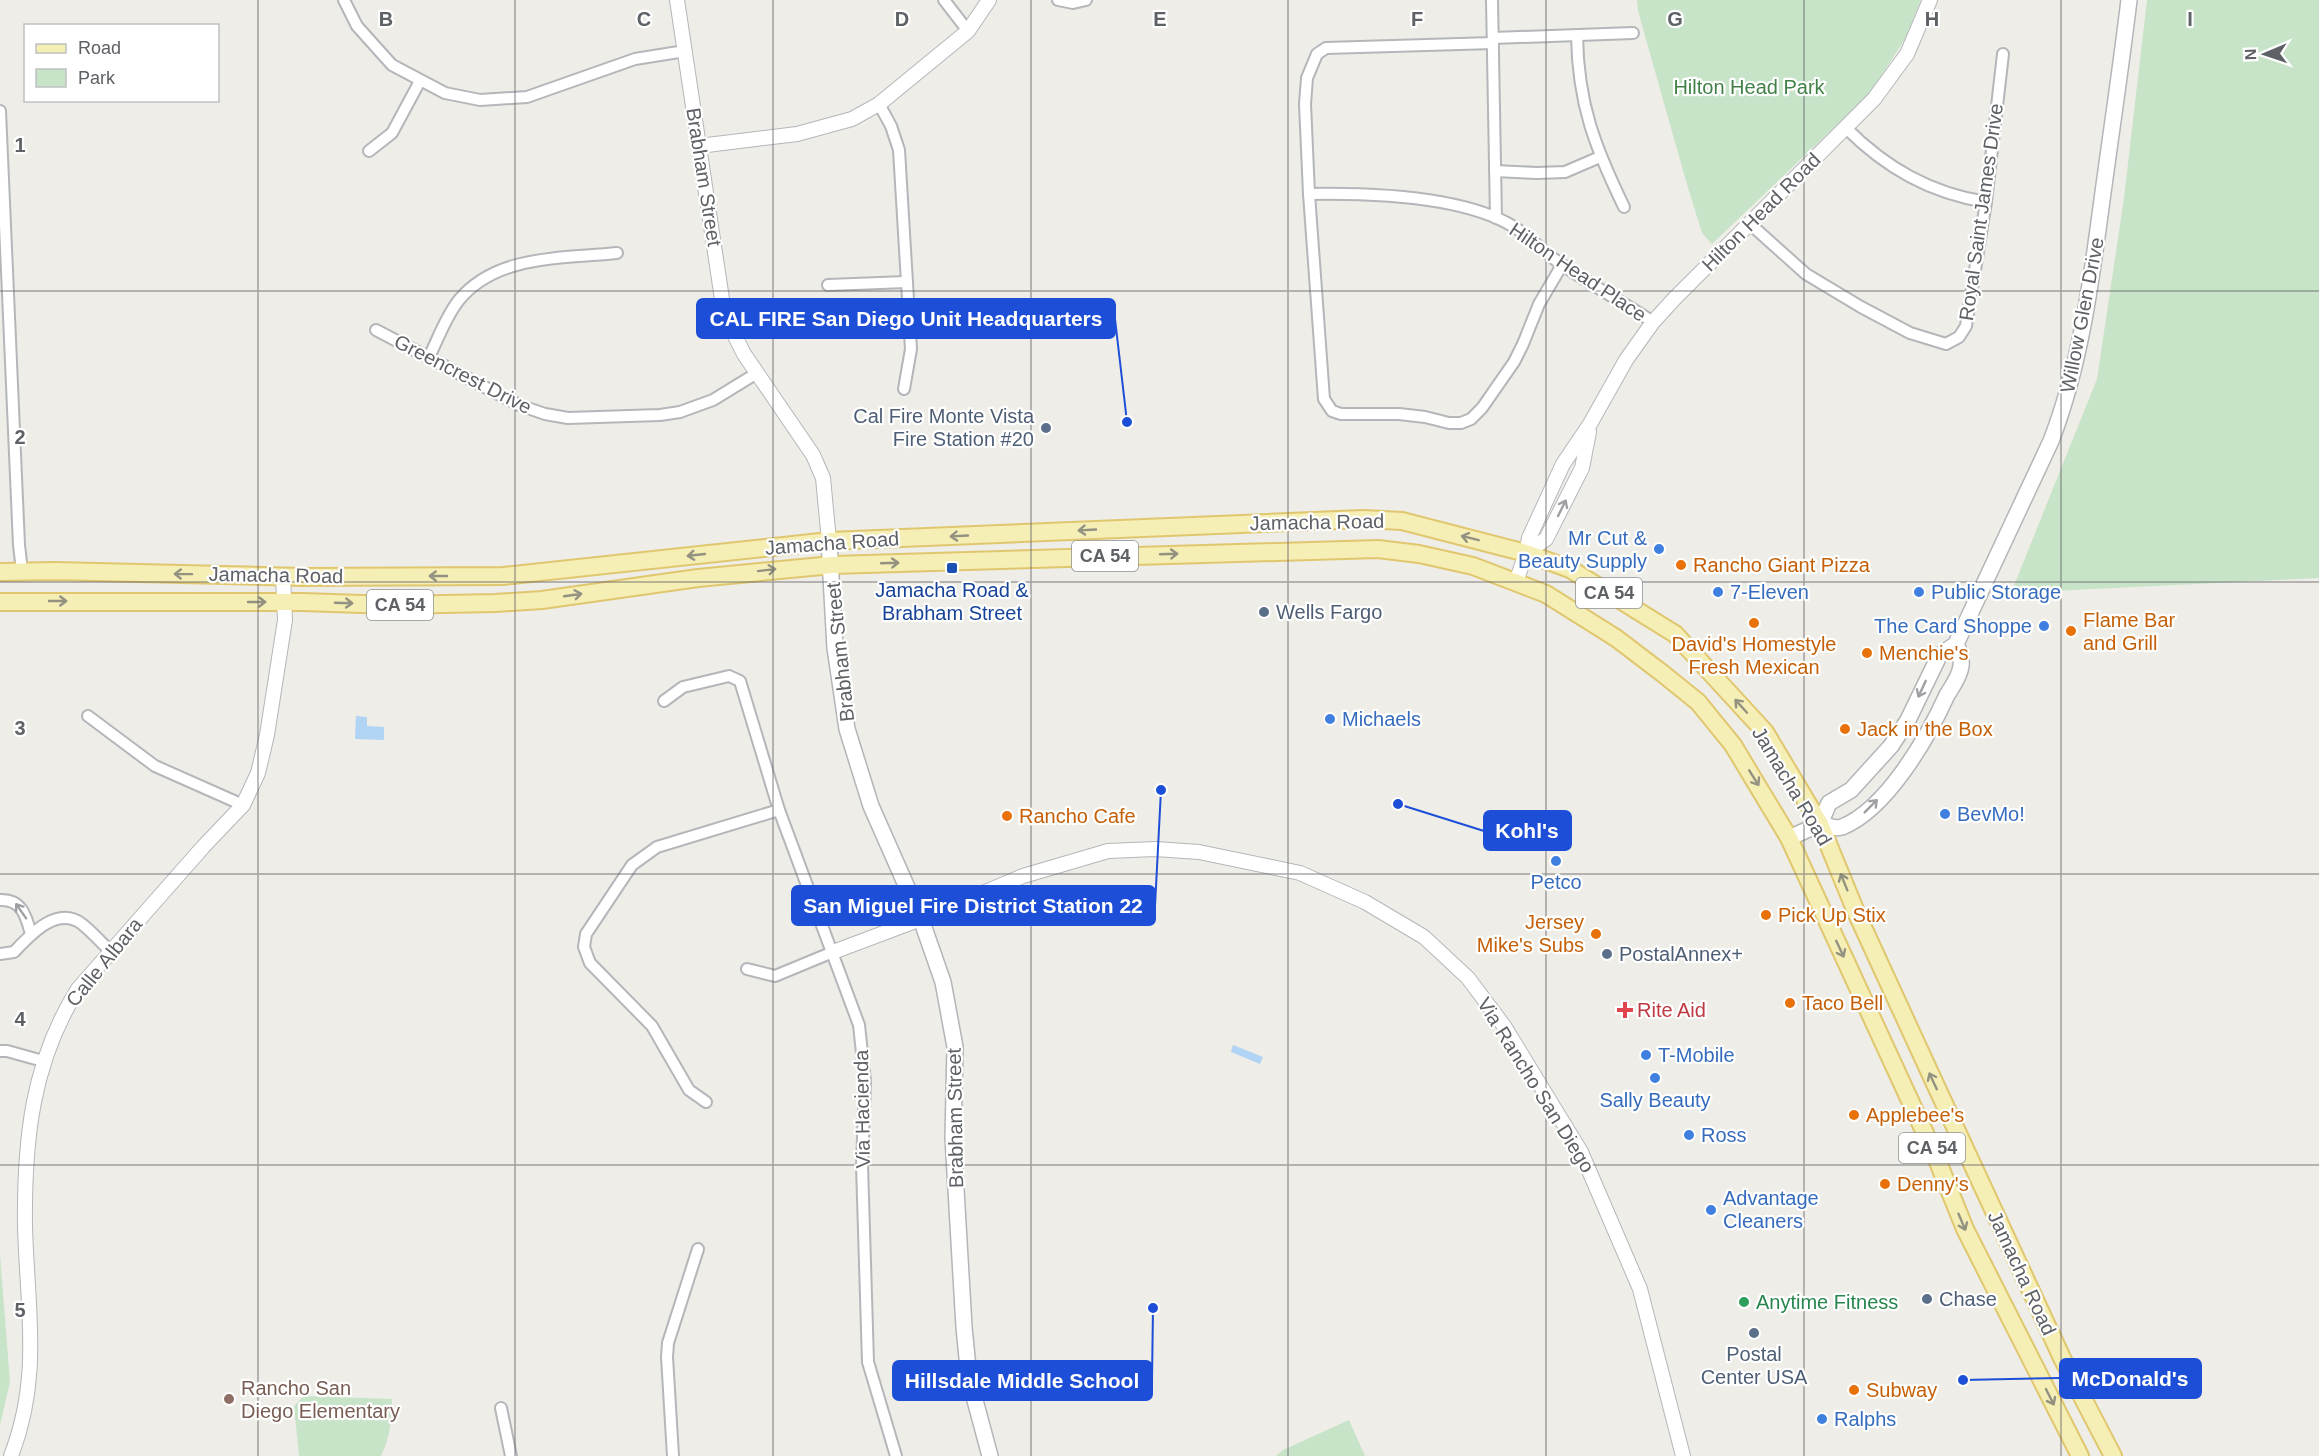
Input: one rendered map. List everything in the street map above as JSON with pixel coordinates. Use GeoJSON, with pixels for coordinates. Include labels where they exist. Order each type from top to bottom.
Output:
{"type":"FeatureCollection","features":[{"type":"Feature","properties":{"kind":"main road","name":"Willow Glen Drive"},"geometry":{"type":"LineString","coordinates":[[1820,824],[1829,803],[1851,790],[1891,746],[1908,720],[1939,656],[1956,644],[2052,441],[2070,387],[2081,341],[2091,283],[2129,0]]}},
{"type":"Feature","properties":{"kind":"main road","name":"Jamacha Road"},"geometry":{"type":"LineString","coordinates":[[0,572],[504,576],[829,542],[1363,519],[1402,521],[1526,553],[1570,569],[1675,634],[1764,732],[1820,824],[1856,912],[1935,1084],[2062,1358],[2112,1456]]}},
{"type":"Feature","properties":{"kind":"main road","name":"Brabham Street"},"geometry":{"type":"LineString","coordinates":[[829,542],[835,648],[847,729],[871,806],[921,919],[943,982],[955,1047],[953,1138],[964,1327],[969,1378],[990,1456]]}},
{"type":"Feature","properties":{"kind":"main road","name":"Jamacha Road"},"geometry":{"type":"LineString","coordinates":[[0,602],[285,602],[392,605],[505,602],[542,600],[709,577],[832,565],[1378,549],[1409,552],[1473,566],[1546,594],[1616,638],[1698,702],[1733,745],[1789,838],[1936,1157],[1965,1229],[2080,1456]]}},
{"type":"Feature","properties":{"kind":"main road","name":"Willow Glen Drive"},"geometry":{"type":"LineString","coordinates":[[1789,838],[1820,824],[1838,828],[1857,819],[1884,794],[1911,761],[1929,734],[1961,667],[1956,644]]}},
{"type":"Feature","properties":{"kind":"street"},"geometry":{"type":"LineString","coordinates":[[344,0],[357,26],[392,65],[445,93],[480,100],[527,97],[635,59],[685,51]]}},
{"type":"Feature","properties":{"kind":"street","name":"Brabham Street"},"geometry":{"type":"LineString","coordinates":[[677,0],[722,299],[734,334],[757,373],[816,461],[823,478],[829,542]]}},
{"type":"Feature","properties":{"kind":"street"},"geometry":{"type":"LineString","coordinates":[[944,0],[968,31]]}},
{"type":"Feature","properties":{"kind":"street"},"geometry":{"type":"LineString","coordinates":[[699,146],[797,134],[852,119],[879,104],[968,31],[989,0]]}},
{"type":"Feature","properties":{"kind":"street"},"geometry":{"type":"LineString","coordinates":[[1058,0],[1073,3],[1086,0]]}},
{"type":"Feature","properties":{"kind":"street"},"geometry":{"type":"LineString","coordinates":[[1492,0],[1496,218]]}},
{"type":"Feature","properties":{"kind":"street","name":"Hilton Head Road"},"geometry":{"type":"LineString","coordinates":[[1516,582],[1529,538],[1563,464],[1590,424],[1626,360],[1653,322],[1874,99],[1901,64],[1930,0]]}},
{"type":"Feature","properties":{"kind":"street"},"geometry":{"type":"LineString","coordinates":[[1562,265],[1539,304],[1514,362],[1482,408],[1471,419],[1461,423],[1449,423],[1399,414],[1341,414],[1332,411],[1324,399],[1309,194],[1305,104],[1307,78],[1317,54],[1326,48],[1633,33]]}},
{"type":"Feature","properties":{"kind":"street"},"geometry":{"type":"LineString","coordinates":[[1577,36],[1577,63],[1584,111],[1600,157],[1624,207]]}},
{"type":"Feature","properties":{"kind":"street","name":"Royal Saint James Drive"},"geometry":{"type":"LineString","coordinates":[[1749,223],[1806,274],[1861,307],[1910,333],[1946,344],[1959,337],[1966,326],[1986,202],[2003,54]]}},
{"type":"Feature","properties":{"kind":"street"},"geometry":{"type":"LineString","coordinates":[[369,151],[392,133],[420,81]]}},
{"type":"Feature","properties":{"kind":"street"},"geometry":{"type":"LineString","coordinates":[[879,104],[891,126],[899,150],[910,349],[904,389]]}},
{"type":"Feature","properties":{"kind":"street"},"geometry":{"type":"LineString","coordinates":[[0,111],[22,571]]}},
{"type":"Feature","properties":{"kind":"street"},"geometry":{"type":"LineString","coordinates":[[1846,128],[1880,158],[1911,180],[1960,198],[1986,202]]}},
{"type":"Feature","properties":{"kind":"street"},"geometry":{"type":"LineString","coordinates":[[1495,171],[1537,173],[1565,171],[1600,157]]}},
{"type":"Feature","properties":{"kind":"street","name":"Hilton Head Place"},"geometry":{"type":"LineString","coordinates":[[1309,194],[1366,193],[1452,204],[1496,218],[1514,227],[1562,265],[1653,322]]}},
{"type":"Feature","properties":{"kind":"street"},"geometry":{"type":"LineString","coordinates":[[429,357],[458,302],[471,288],[492,273],[525,262],[617,253]]}},
{"type":"Feature","properties":{"kind":"street"},"geometry":{"type":"LineString","coordinates":[[828,285],[906,282]]}},
{"type":"Feature","properties":{"kind":"street","name":"Greencrest Drive"},"geometry":{"type":"LineString","coordinates":[[376,330],[519,405],[545,414],[568,418],[660,415],[680,412],[712,400],[757,373]]}},
{"type":"Feature","properties":{"kind":"street","name":"Calle Albara"},"geometry":{"type":"LineString","coordinates":[[11,1456],[24,1415],[31,1369],[32,1335],[26,1225],[27,1186],[31,1109],[43,1061],[78,988],[243,805],[258,773],[267,735],[285,620],[283,576]]}},
{"type":"Feature","properties":{"kind":"street","name":"Via Hacienda"},"geometry":{"type":"LineString","coordinates":[[664,701],[684,687],[729,676],[737,678],[742,685],[779,810],[858,1025],[864,1058],[865,1081],[862,1165],[868,1362],[894,1456]]}},
{"type":"Feature","properties":{"kind":"street"},"geometry":{"type":"LineString","coordinates":[[88,716],[155,766],[243,805]]}},
{"type":"Feature","properties":{"kind":"street"},"geometry":{"type":"LineString","coordinates":[[706,1102],[689,1090],[652,1026],[590,963],[585,953],[584,938],[632,865],[657,847],[779,810]]}},
{"type":"Feature","properties":{"kind":"street","name":"Via Rancho San Diego"},"geometry":{"type":"LineString","coordinates":[[747,969],[776,976],[1023,876],[1107,851],[1155,849],[1199,852],[1300,873],[1365,902],[1424,937],[1468,978],[1503,1026],[1581,1152],[1640,1289],[1683,1456]]}},
{"type":"Feature","properties":{"kind":"street"},"geometry":{"type":"LineString","coordinates":[[0,900],[18,903],[26,916],[31,934]]}},
{"type":"Feature","properties":{"kind":"street"},"geometry":{"type":"LineString","coordinates":[[0,954],[14,952],[31,934],[50,922],[70,919],[82,924],[110,951]]}},
{"type":"Feature","properties":{"kind":"street"},"geometry":{"type":"LineString","coordinates":[[0,1051],[43,1061]]}},
{"type":"Feature","properties":{"kind":"street"},"geometry":{"type":"LineString","coordinates":[[673,1456],[668,1343],[698,1249]]}},
{"type":"Feature","properties":{"kind":"street"},"geometry":{"type":"LineString","coordinates":[[501,1408],[511,1456]]}},
{"type":"Feature","properties":{"kind":"green space","name":"Hilton Head Park"},"geometry":{"type":"Polygon","coordinates":[[[1637,0],[1921,0],[1905,39],[1869,94],[1712,244],[1702,233],[1686,181],[1638,11],[1637,0]]]}},
{"type":"Feature","properties":{"kind":"green space"},"geometry":{"type":"Polygon","coordinates":[[[2147,0],[2319,0],[2319,578],[2011,593],[2097,379],[2124,198],[2147,0]]]}},
{"type":"Feature","properties":{"kind":"green space"},"geometry":{"type":"Polygon","coordinates":[[[0,1255],[10,1382],[0,1425],[0,1255]]]}},
{"type":"Feature","properties":{"kind":"green space"},"geometry":{"type":"Polygon","coordinates":[[[304,1396],[392,1399],[390,1428],[381,1456],[299,1456],[294,1406],[304,1396]]]}},
{"type":"Feature","properties":{"kind":"green space"},"geometry":{"type":"Polygon","coordinates":[[[1349,1420],[1365,1456],[1276,1456],[1283,1450],[1349,1420]]]}},
{"type":"Feature","properties":{"kind":"water"},"geometry":{"type":"Polygon","coordinates":[[[356,716],[367,717],[367,726],[384,727],[384,740],[355,739],[356,716]]]}},
{"type":"Feature","properties":{"kind":"water"},"geometry":{"type":"Polygon","coordinates":[[[1233,1045],[1263,1057],[1260,1064],[1231,1052],[1233,1045]]]}},
{"type":"Feature","properties":{"kind":"place","name":"CAL FIRE San Diego Unit Headquarters"},"geometry":{"type":"Point","coordinates":[1127,422]}},
{"type":"Feature","properties":{"kind":"place","name":"Cal Fire Monte Vista Fire Station #20"},"geometry":{"type":"Point","coordinates":[1046,428]}},
{"type":"Feature","properties":{"kind":"place","name":"Mr Cut & Beauty Supply"},"geometry":{"type":"Point","coordinates":[1659,549]}},
{"type":"Feature","properties":{"kind":"place","name":"Rancho Giant Pizza"},"geometry":{"type":"Point","coordinates":[1681,565]}},
{"type":"Feature","properties":{"kind":"place","name":"Jamacha Road & Brabham Street"},"geometry":{"type":"Point","coordinates":[952,568]}},
{"type":"Feature","properties":{"kind":"place","name":"7-Eleven"},"geometry":{"type":"Point","coordinates":[1718,592]}},
{"type":"Feature","properties":{"kind":"place","name":"Public Storage"},"geometry":{"type":"Point","coordinates":[1919,592]}},
{"type":"Feature","properties":{"kind":"place","name":"Wells Fargo"},"geometry":{"type":"Point","coordinates":[1264,612]}},
{"type":"Feature","properties":{"kind":"place","name":"David's Homestyle Fresh Mexican"},"geometry":{"type":"Point","coordinates":[1754,623]}},
{"type":"Feature","properties":{"kind":"place","name":"The Card Shoppe"},"geometry":{"type":"Point","coordinates":[2044,626]}},
{"type":"Feature","properties":{"kind":"place","name":"Flame Bar and Grill"},"geometry":{"type":"Point","coordinates":[2071,631]}},
{"type":"Feature","properties":{"kind":"place","name":"Menchie's"},"geometry":{"type":"Point","coordinates":[1867,653]}},
{"type":"Feature","properties":{"kind":"place","name":"Michaels"},"geometry":{"type":"Point","coordinates":[1330,719]}},
{"type":"Feature","properties":{"kind":"place","name":"Jack in the Box"},"geometry":{"type":"Point","coordinates":[1845,729]}},
{"type":"Feature","properties":{"kind":"place","name":"San Miguel Fire District Station 22"},"geometry":{"type":"Point","coordinates":[1161,790]}},
{"type":"Feature","properties":{"kind":"place","name":"Kohl's"},"geometry":{"type":"Point","coordinates":[1398,804]}},
{"type":"Feature","properties":{"kind":"place","name":"BevMo!"},"geometry":{"type":"Point","coordinates":[1945,814]}},
{"type":"Feature","properties":{"kind":"place","name":"Rancho Cafe"},"geometry":{"type":"Point","coordinates":[1007,816]}},
{"type":"Feature","properties":{"kind":"place","name":"Petco"},"geometry":{"type":"Point","coordinates":[1556,861]}},
{"type":"Feature","properties":{"kind":"place","name":"Pick Up Stix"},"geometry":{"type":"Point","coordinates":[1766,915]}},
{"type":"Feature","properties":{"kind":"place","name":"Jersey Mike's Subs"},"geometry":{"type":"Point","coordinates":[1596,934]}},
{"type":"Feature","properties":{"kind":"place","name":"PostalAnnex+"},"geometry":{"type":"Point","coordinates":[1607,954]}},
{"type":"Feature","properties":{"kind":"place","name":"Taco Bell"},"geometry":{"type":"Point","coordinates":[1790,1003]}},
{"type":"Feature","properties":{"kind":"place","name":"Rite Aid"},"geometry":{"type":"Point","coordinates":[1625,1010]}},
{"type":"Feature","properties":{"kind":"place","name":"T-Mobile"},"geometry":{"type":"Point","coordinates":[1646,1055]}},
{"type":"Feature","properties":{"kind":"place","name":"Sally Beauty"},"geometry":{"type":"Point","coordinates":[1655,1078]}},
{"type":"Feature","properties":{"kind":"place","name":"Applebee's"},"geometry":{"type":"Point","coordinates":[1854,1115]}},
{"type":"Feature","properties":{"kind":"place","name":"Ross"},"geometry":{"type":"Point","coordinates":[1689,1135]}},
{"type":"Feature","properties":{"kind":"place","name":"Denny's"},"geometry":{"type":"Point","coordinates":[1885,1184]}},
{"type":"Feature","properties":{"kind":"place","name":"Advantage Cleaners"},"geometry":{"type":"Point","coordinates":[1711,1210]}},
{"type":"Feature","properties":{"kind":"place","name":"Chase"},"geometry":{"type":"Point","coordinates":[1927,1299]}},
{"type":"Feature","properties":{"kind":"place","name":"Anytime Fitness"},"geometry":{"type":"Point","coordinates":[1744,1302]}},
{"type":"Feature","properties":{"kind":"place","name":"Hillsdale Middle School"},"geometry":{"type":"Point","coordinates":[1153,1308]}},
{"type":"Feature","properties":{"kind":"place","name":"Postal Center USA"},"geometry":{"type":"Point","coordinates":[1754,1333]}},
{"type":"Feature","properties":{"kind":"place","name":"McDonald's"},"geometry":{"type":"Point","coordinates":[1963,1380]}},
{"type":"Feature","properties":{"kind":"place","name":"Subway"},"geometry":{"type":"Point","coordinates":[1854,1390]}},
{"type":"Feature","properties":{"kind":"place","name":"Rancho San Diego Elementary"},"geometry":{"type":"Point","coordinates":[229,1399]}},
{"type":"Feature","properties":{"kind":"place","name":"Ralphs"},"geometry":{"type":"Point","coordinates":[1822,1419]}}]}
